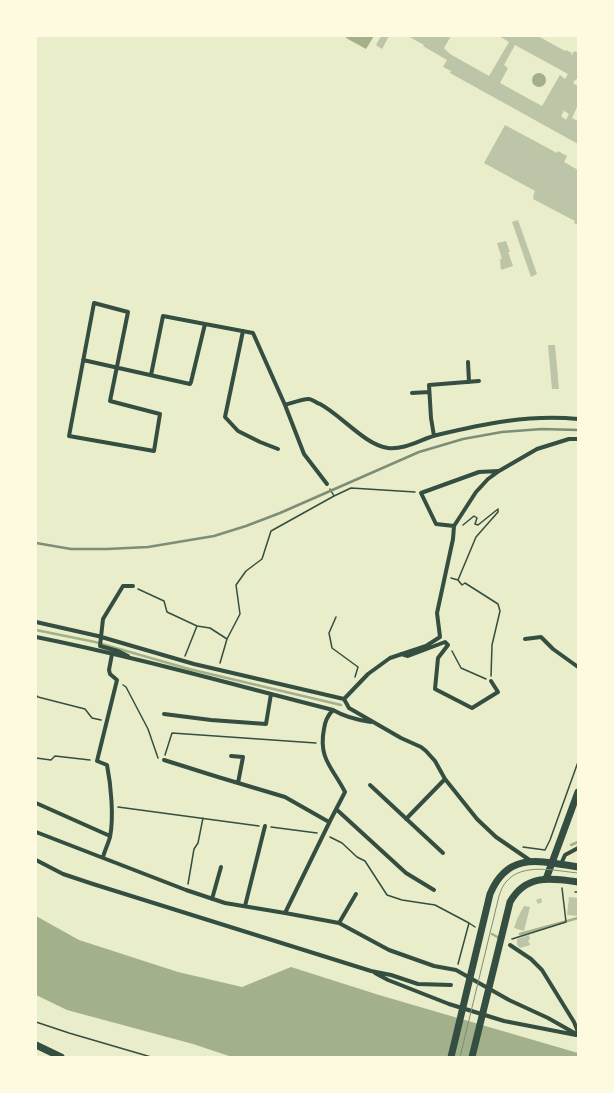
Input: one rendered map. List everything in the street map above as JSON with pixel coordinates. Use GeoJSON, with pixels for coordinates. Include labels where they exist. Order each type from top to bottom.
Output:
{"type":"FeatureCollection","features":[{"type":"Feature","properties":{"kind":"main road"},"geometry":{"type":"LineString","coordinates":[[546,879],[578,792]]}},
{"type":"Feature","properties":{"kind":"main road"},"geometry":{"type":"LineString","coordinates":[[451,1057],[490,894],[494,883],[500,875],[521,862],[531,861],[578,867]]}},
{"type":"Feature","properties":{"kind":"main road"},"geometry":{"type":"LineString","coordinates":[[472,1057],[510,902],[514,894],[524,885],[534,881],[546,879],[578,882]]}},
{"type":"Feature","properties":{"kind":"main road"},"geometry":{"type":"LineString","coordinates":[[36,1045],[61,1057]]}},
{"type":"Feature","properties":{"kind":"street"},"geometry":{"type":"LineString","coordinates":[[94,303],[128,312],[110,401],[160,414],[154,451],[69,436],[83,360],[94,303]]}},
{"type":"Feature","properties":{"kind":"street"},"geometry":{"type":"LineString","coordinates":[[151,375],[163,316],[253,334],[285,405],[304,454],[326,484]]}},
{"type":"Feature","properties":{"kind":"street"},"geometry":{"type":"LineString","coordinates":[[83,360],[190,384],[205,324]]}},
{"type":"Feature","properties":{"kind":"street"},"geometry":{"type":"LineString","coordinates":[[243,331],[225,417],[238,431],[278,449]]}},
{"type":"Feature","properties":{"kind":"street"},"geometry":{"type":"LineString","coordinates":[[468,362],[469,382]]}},
{"type":"Feature","properties":{"kind":"street"},"geometry":{"type":"LineString","coordinates":[[434,436],[431,418],[429,385],[479,381]]}},
{"type":"Feature","properties":{"kind":"street"},"geometry":{"type":"LineString","coordinates":[[412,393],[430,392]]}},
{"type":"Feature","properties":{"kind":"street"},"geometry":{"type":"LineString","coordinates":[[285,405],[309,399],[329,409],[370,441],[386,448],[397,448],[434,436],[508,420],[552,418],[578,419]]}},
{"type":"Feature","properties":{"kind":"street"},"geometry":{"type":"LineString","coordinates":[[344,700],[368,674],[390,658],[426,646],[440,637],[437,613],[454,526],[476,492],[488,479],[499,471],[537,449],[569,439],[578,439]]}},
{"type":"Feature","properties":{"kind":"street"},"geometry":{"type":"LineString","coordinates":[[454,526],[436,524],[421,493],[479,472],[499,471]]}},
{"type":"Feature","properties":{"kind":"street"},"geometry":{"type":"LineString","coordinates":[[101,642],[103,619],[123,586],[133,586]]}},
{"type":"Feature","properties":{"kind":"street"},"geometry":{"type":"LineString","coordinates":[[36,622],[101,642],[344,700],[349,708],[401,738],[421,747],[431,756],[445,779],[477,819],[496,837],[531,861]]}},
{"type":"Feature","properties":{"kind":"street"},"geometry":{"type":"LineString","coordinates":[[36,637],[112,654],[271,694],[333,710],[358,720],[373,722]]}},
{"type":"Feature","properties":{"kind":"street"},"geometry":{"type":"LineString","coordinates":[[524,639],[541,637],[553,649],[578,667]]}},
{"type":"Feature","properties":{"kind":"street"},"geometry":{"type":"LineString","coordinates":[[101,642],[132,659]]}},
{"type":"Feature","properties":{"kind":"street"},"geometry":{"type":"LineString","coordinates":[[401,654],[408,656],[445,642],[448,645],[438,658],[435,689],[472,708],[498,692],[491,681]]}},
{"type":"Feature","properties":{"kind":"street"},"geometry":{"type":"LineString","coordinates":[[103,857],[110,836],[112,806],[107,765],[97,761],[117,680],[110,674],[109,670],[112,654]]}},
{"type":"Feature","properties":{"kind":"street"},"geometry":{"type":"LineString","coordinates":[[164,714],[211,720],[266,724],[271,694]]}},
{"type":"Feature","properties":{"kind":"street"},"geometry":{"type":"LineString","coordinates":[[285,913],[329,822],[346,792],[325,759],[322,744],[326,718],[333,710]]}},
{"type":"Feature","properties":{"kind":"street"},"geometry":{"type":"LineString","coordinates":[[231,756],[243,757],[238,783]]}},
{"type":"Feature","properties":{"kind":"street"},"geometry":{"type":"LineString","coordinates":[[164,760],[285,796],[329,822]]}},
{"type":"Feature","properties":{"kind":"street"},"geometry":{"type":"LineString","coordinates":[[406,818],[445,779]]}},
{"type":"Feature","properties":{"kind":"street"},"geometry":{"type":"LineString","coordinates":[[370,785],[443,853]]}},
{"type":"Feature","properties":{"kind":"street"},"geometry":{"type":"LineString","coordinates":[[36,803],[110,836]]}},
{"type":"Feature","properties":{"kind":"street"},"geometry":{"type":"LineString","coordinates":[[336,810],[406,873],[434,890]]}},
{"type":"Feature","properties":{"kind":"street"},"geometry":{"type":"LineString","coordinates":[[244,906],[265,826]]}},
{"type":"Feature","properties":{"kind":"street"},"geometry":{"type":"LineString","coordinates":[[36,832],[225,904],[339,922],[389,950],[434,966],[456,970],[509,1000],[578,1034]]}},
{"type":"Feature","properties":{"kind":"street"},"geometry":{"type":"LineString","coordinates":[[561,864],[565,855],[578,848]]}},
{"type":"Feature","properties":{"kind":"street"},"geometry":{"type":"LineString","coordinates":[[36,860],[63,874],[87,882],[371,971],[391,975],[418,984],[451,985]]}},
{"type":"Feature","properties":{"kind":"street"},"geometry":{"type":"LineString","coordinates":[[212,899],[221,866]]}},
{"type":"Feature","properties":{"kind":"street"},"geometry":{"type":"LineString","coordinates":[[339,922],[356,894]]}},
{"type":"Feature","properties":{"kind":"street"},"geometry":{"type":"LineString","coordinates":[[510,945],[531,959],[542,970],[574,1022],[578,1034]]}},
{"type":"Feature","properties":{"kind":"street"},"geometry":{"type":"LineString","coordinates":[[371,971],[388,980],[449,1004],[504,1021],[578,1034]]}},
{"type":"Feature","properties":{"kind":"path"},"geometry":{"type":"LineString","coordinates":[[219,669],[227,639],[240,614],[236,585],[246,571],[262,559],[271,531],[350,488],[421,493]]}},
{"type":"Feature","properties":{"kind":"path"},"geometry":{"type":"LineString","coordinates":[[453,533],[474,516],[477,518],[475,524],[478,525],[498,509],[498,512],[476,537],[458,580]]}},
{"type":"Feature","properties":{"kind":"path"},"geometry":{"type":"LineString","coordinates":[[444,575],[458,580],[462,585],[465,583],[498,604],[500,611],[492,645],[491,681],[462,668],[448,645]]}},
{"type":"Feature","properties":{"kind":"path"},"geometry":{"type":"LineString","coordinates":[[133,586],[164,602],[167,612],[197,626],[210,628],[227,639]]}},
{"type":"Feature","properties":{"kind":"path"},"geometry":{"type":"LineString","coordinates":[[336,617],[328,633],[330,642],[332,648],[358,667],[355,687]]}},
{"type":"Feature","properties":{"kind":"path"},"geometry":{"type":"LineString","coordinates":[[183,661],[197,626]]}},
{"type":"Feature","properties":{"kind":"path"},"geometry":{"type":"LineString","coordinates":[[117,680],[126,687],[148,729],[158,759],[164,760],[172,733],[322,744]]}},
{"type":"Feature","properties":{"kind":"path"},"geometry":{"type":"LineString","coordinates":[[36,695],[38,697],[85,709],[92,718],[107,722]]}},
{"type":"Feature","properties":{"kind":"path"},"geometry":{"type":"LineString","coordinates":[[36,758],[51,760],[55,756],[97,761]]}},
{"type":"Feature","properties":{"kind":"path"},"geometry":{"type":"LineString","coordinates":[[514,850],[517,845],[545,850],[578,762]]}},
{"type":"Feature","properties":{"kind":"path"},"geometry":{"type":"LineString","coordinates":[[112,806],[324,834],[342,844],[357,857],[365,861],[386,895],[402,900],[435,904],[475,927]]}},
{"type":"Feature","properties":{"kind":"path"},"geometry":{"type":"LineString","coordinates":[[186,890],[194,849],[198,843],[203,818]]}},
{"type":"Feature","properties":{"kind":"path"},"geometry":{"type":"LineString","coordinates":[[510,945],[513,939],[566,922],[561,880]]}},
{"type":"Feature","properties":{"kind":"path"},"geometry":{"type":"LineString","coordinates":[[456,970],[468,923]]}},
{"type":"Feature","properties":{"kind":"path"},"geometry":{"type":"LineString","coordinates":[[36,1022],[151,1057]]}},
{"type":"Feature","properties":{"kind":"shaded area"},"geometry":{"type":"Polygon","coordinates":[[[347,36],[374,36],[366,49],[346,38],[347,36]]]}},
{"type":"Feature","properties":{"kind":"shaded area"},"geometry":{"type":"Polygon","coordinates":[[[536,73],[542,73],[546,77],[546,83],[542,87],[536,87],[532,83],[532,77],[536,73]]]}},
{"type":"Feature","properties":{"kind":"shaded area"},"geometry":{"type":"Polygon","coordinates":[[[36,916],[79,940],[178,972],[242,987],[291,967],[379,995],[578,1053],[578,1057],[232,1057],[193,1044],[67,1010],[36,995],[36,916]]]}},
{"type":"Feature","properties":{"kind":"building"},"geometry":{"type":"Polygon","coordinates":[[[381,36],[389,36],[382,49],[376,45],[381,36]]]}},
{"type":"Feature","properties":{"kind":"building"},"geometry":{"type":"Polygon","coordinates":[[[408,36],[451,36],[444,48],[450,54],[489,76],[509,42],[499,36],[538,36],[565,51],[566,50],[572,53],[572,55],[574,51],[578,53],[578,80],[576,79],[573,83],[578,86],[578,105],[572,118],[578,121],[578,144],[450,73],[451,71],[443,67],[447,60],[423,46],[424,45],[408,36]],[[515,45],[504,65],[508,68],[500,83],[542,106],[560,75],[565,79],[568,74],[515,45]],[[560,108],[564,111],[561,116],[566,120],[569,114],[560,108]]]}},
{"type":"Feature","properties":{"kind":"building"},"geometry":{"type":"Polygon","coordinates":[[[505,125],[557,153],[558,151],[567,156],[564,162],[578,170],[578,225],[574,223],[575,221],[533,199],[535,191],[484,163],[505,125]]]}},
{"type":"Feature","properties":{"kind":"building"},"geometry":{"type":"Polygon","coordinates":[[[518,220],[537,274],[531,277],[512,222],[518,220]]]}},
{"type":"Feature","properties":{"kind":"building"},"geometry":{"type":"Polygon","coordinates":[[[506,241],[513,266],[501,270],[500,259],[502,259],[497,243],[506,241]]]}},
{"type":"Feature","properties":{"kind":"building"},"geometry":{"type":"Polygon","coordinates":[[[548,345],[555,345],[559,389],[552,389],[548,345]]]}},
{"type":"Feature","properties":{"kind":"building"},"geometry":{"type":"Polygon","coordinates":[[[569,897],[578,898],[578,916],[567,915],[569,897]]]}},
{"type":"Feature","properties":{"kind":"building"},"geometry":{"type":"Polygon","coordinates":[[[541,898],[542,902],[538,904],[536,900],[541,898]]]}},
{"type":"Feature","properties":{"kind":"building"},"geometry":{"type":"Polygon","coordinates":[[[524,906],[530,907],[524,931],[514,928],[524,906]]]}},
{"type":"Feature","properties":{"kind":"building"},"geometry":{"type":"Polygon","coordinates":[[[529,935],[530,940],[528,940],[530,945],[520,948],[517,945],[517,939],[529,935]]]}},
{"type":"Feature","properties":{"kind":"waterway"},"geometry":{"type":"LineString","coordinates":[[36,630],[95,642],[189,669],[341,705]]}},
{"type":"Feature","properties":{"kind":"waterway"},"geometry":{"type":"LineString","coordinates":[[571,845],[578,842]]}},
{"type":"Feature","properties":{"kind":"waterway"},"geometry":{"type":"LineString","coordinates":[[520,934],[578,918]]}},
{"type":"Feature","properties":{"kind":"waterway"},"geometry":{"type":"LineString","coordinates":[[492,934],[501,939]]}},
{"type":"Feature","properties":{"kind":"tram line"},"geometry":{"type":"LineString","coordinates":[[460,1057],[499,896],[504,885],[513,876],[530,870],[540,869],[578,873]]}},
{"type":"Feature","properties":{"kind":"railway"},"geometry":{"type":"LineString","coordinates":[[36,543],[71,549],[107,549],[148,547],[214,536],[280,513],[419,452],[463,439],[502,432],[542,429],[578,430]]}}]}
